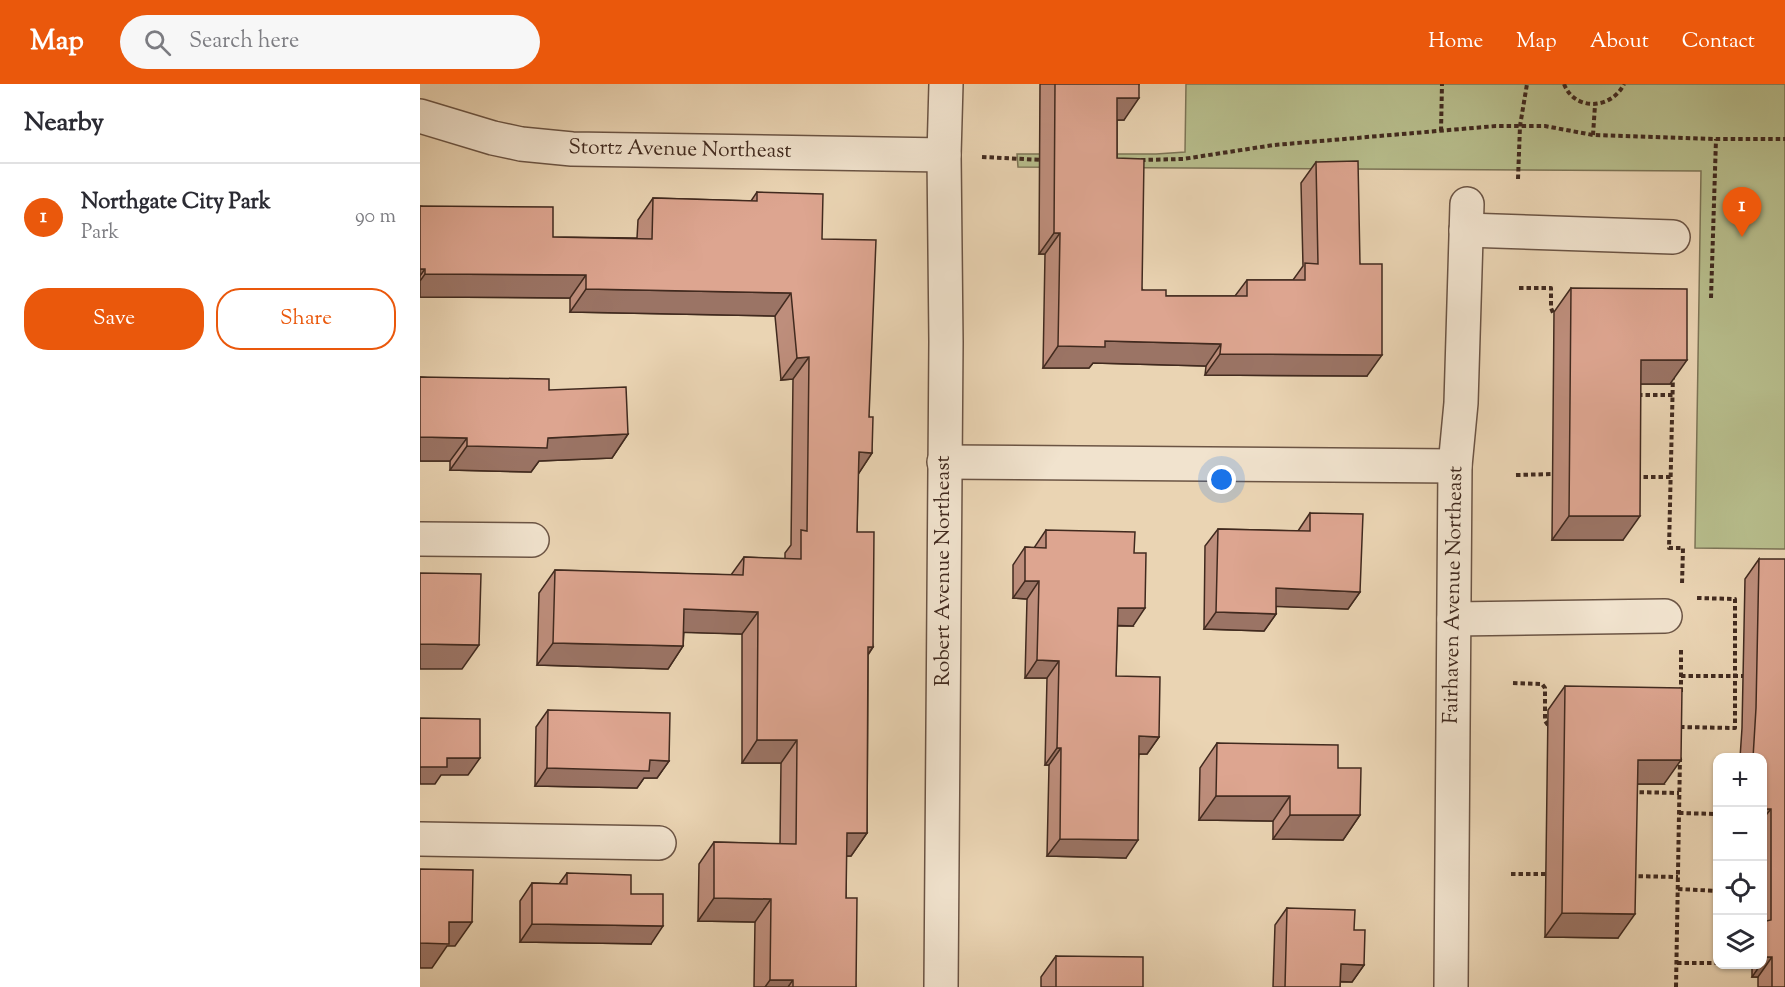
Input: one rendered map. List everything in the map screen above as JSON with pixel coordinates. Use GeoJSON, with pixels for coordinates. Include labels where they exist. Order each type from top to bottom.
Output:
{"type":"FeatureCollection","features":[{"type":"Feature","properties":{"kind":"street","name":"Robert Avenue Northeast"},"geometry":{"type":"LineString","coordinates":[[941,987],[946,84]]}},
{"type":"Feature","properties":{"kind":"street","name":"Stortz Avenue Northeast"},"geometry":{"type":"LineString","coordinates":[[420,116],[512,142],[572,149],[944,155]]}},
{"type":"Feature","properties":{"kind":"street","name":"Fairhaven Avenue Northeast"},"geometry":{"type":"LineString","coordinates":[[1451,987],[1455,466],[1461,403],[1466,217],[1673,237]]}},
{"type":"Feature","properties":{"kind":"street"},"geometry":{"type":"LineString","coordinates":[[944,462],[1455,466]]}},
{"type":"Feature","properties":{"kind":"street"},"geometry":{"type":"LineString","coordinates":[[420,539],[532,540]]}},
{"type":"Feature","properties":{"kind":"street"},"geometry":{"type":"LineString","coordinates":[[1454,619],[1665,616]]}},
{"type":"Feature","properties":{"kind":"street"},"geometry":{"type":"LineString","coordinates":[[420,839],[659,843]]}},
{"type":"Feature","properties":{"kind":"path"},"geometry":{"type":"LineString","coordinates":[[1441,131],[1442,84]]}},
{"type":"Feature","properties":{"kind":"path"},"geometry":{"type":"LineString","coordinates":[[1518,179],[1520,126],[1527,84]]}},
{"type":"Feature","properties":{"kind":"path"},"geometry":{"type":"LineString","coordinates":[[1564,84],[1572,96],[1579,101],[1595,105],[1611,100],[1624,84]]}},
{"type":"Feature","properties":{"kind":"path"},"geometry":{"type":"LineString","coordinates":[[1593,135],[1595,105]]}},
{"type":"Feature","properties":{"kind":"path"},"geometry":{"type":"LineString","coordinates":[[1140,160],[1183,159],[1274,145],[1520,126],[1545,126],[1593,135],[1785,139]]}},
{"type":"Feature","properties":{"kind":"path"},"geometry":{"type":"LineString","coordinates":[[1711,298],[1716,139]]}},
{"type":"Feature","properties":{"kind":"path"},"geometry":{"type":"LineString","coordinates":[[944,155],[1045,160]]}},
{"type":"Feature","properties":{"kind":"path"},"geometry":{"type":"LineString","coordinates":[[1518,288],[1551,288],[1551,308],[1554,315]]}},
{"type":"Feature","properties":{"kind":"path"},"geometry":{"type":"LineString","coordinates":[[1627,394],[1673,395]]}},
{"type":"Feature","properties":{"kind":"path"},"geometry":{"type":"LineString","coordinates":[[1516,474],[1553,474]]}},
{"type":"Feature","properties":{"kind":"path"},"geometry":{"type":"LineString","coordinates":[[1635,477],[1671,477]]}},
{"type":"Feature","properties":{"kind":"path"},"geometry":{"type":"LineString","coordinates":[[1693,598],[1735,599],[1735,728]]}},
{"type":"Feature","properties":{"kind":"path"},"geometry":{"type":"LineString","coordinates":[[1681,675],[1743,676]]}},
{"type":"Feature","properties":{"kind":"path"},"geometry":{"type":"LineString","coordinates":[[1513,683],[1542,684],[1545,688],[1545,721],[1548,725]]}},
{"type":"Feature","properties":{"kind":"path"},"geometry":{"type":"LineString","coordinates":[[1680,727],[1742,728]]}},
{"type":"Feature","properties":{"kind":"path"},"geometry":{"type":"LineString","coordinates":[[1622,792],[1679,792]]}},
{"type":"Feature","properties":{"kind":"path"},"geometry":{"type":"LineString","coordinates":[[1679,813],[1713,814]]}},
{"type":"Feature","properties":{"kind":"path"},"geometry":{"type":"LineString","coordinates":[[1511,874],[1546,874]]}},
{"type":"Feature","properties":{"kind":"path"},"geometry":{"type":"LineString","coordinates":[[1630,876],[1678,877]]}},
{"type":"Feature","properties":{"kind":"path"},"geometry":{"type":"LineString","coordinates":[[1678,889],[1713,891]]}},
{"type":"Feature","properties":{"kind":"path"},"geometry":{"type":"LineString","coordinates":[[1677,963],[1713,963]]}},
{"type":"Feature","properties":{"kind":"green space"},"geometry":{"type":"Polygon","coordinates":[[[1186,84],[1785,84],[1785,549],[1695,548],[1701,171],[1018,167],[1017,154],[1185,152],[1186,84]]]}},
{"type":"Feature","properties":{"kind":"building"},"geometry":{"type":"Polygon","coordinates":[[[1055,84],[1139,84],[1139,98],[1117,98],[1117,158],[1144,159],[1142,290],[1166,290],[1166,296],[1247,296],[1247,280],[1305,280],[1305,263],[1318,264],[1316,162],[1358,161],[1360,264],[1382,264],[1382,355],[1220,354],[1221,344],[1105,341],[1105,347],[1058,346],[1060,233],[1054,233],[1055,84]]]}},
{"type":"Feature","properties":{"kind":"building"},"geometry":{"type":"Polygon","coordinates":[[[757,192],[823,194],[822,239],[876,240],[869,417],[873,417],[872,453],[859,452],[857,532],[874,532],[873,647],[868,647],[867,833],[847,833],[846,898],[857,898],[856,987],[793,987],[793,980],[770,980],[771,899],[714,898],[714,842],[796,844],[797,740],[757,740],[758,612],[684,609],[683,646],[553,643],[555,570],[743,575],[744,557],[801,559],[801,530],[807,531],[809,357],[797,358],[791,293],[586,289],[586,275],[425,274],[425,269],[420,269],[420,206],[553,207],[553,237],[652,239],[653,198],[757,201],[757,192]]]}},
{"type":"Feature","properties":{"kind":"building"},"geometry":{"type":"Polygon","coordinates":[[[1571,288],[1687,289],[1687,360],[1641,360],[1640,516],[1569,516],[1571,288]]]}},
{"type":"Feature","properties":{"kind":"building"},"geometry":{"type":"Polygon","coordinates":[[[420,377],[549,379],[549,390],[626,387],[628,434],[548,438],[547,448],[467,446],[467,438],[420,437],[420,377]]]}},
{"type":"Feature","properties":{"kind":"building"},"geometry":{"type":"Polygon","coordinates":[[[1310,513],[1363,514],[1360,592],[1276,588],[1276,614],[1216,612],[1218,529],[1310,531],[1310,513]]]}},
{"type":"Feature","properties":{"kind":"building"},"geometry":{"type":"Polygon","coordinates":[[[1046,530],[1135,532],[1134,553],[1146,553],[1145,608],[1118,608],[1116,676],[1160,677],[1159,737],[1139,736],[1138,840],[1060,839],[1061,748],[1057,748],[1059,661],[1037,660],[1039,581],[1025,581],[1025,547],[1046,548],[1046,530]]]}},
{"type":"Feature","properties":{"kind":"building"},"geometry":{"type":"Polygon","coordinates":[[[1759,559],[1785,559],[1785,987],[1772,987],[1772,957],[1767,957],[1767,921],[1771,920],[1771,809],[1767,809],[1767,753],[1753,753],[1759,559]]]}},
{"type":"Feature","properties":{"kind":"building"},"geometry":{"type":"Polygon","coordinates":[[[420,573],[481,574],[479,645],[420,644],[420,573]]]}},
{"type":"Feature","properties":{"kind":"building"},"geometry":{"type":"Polygon","coordinates":[[[1565,686],[1682,688],[1681,760],[1638,760],[1635,914],[1562,913],[1565,686]]]}},
{"type":"Feature","properties":{"kind":"building"},"geometry":{"type":"Polygon","coordinates":[[[548,710],[670,713],[669,761],[650,760],[649,771],[547,768],[548,710]]]}},
{"type":"Feature","properties":{"kind":"building"},"geometry":{"type":"Polygon","coordinates":[[[420,718],[480,719],[480,758],[447,758],[447,767],[420,767],[420,718]]]}},
{"type":"Feature","properties":{"kind":"building"},"geometry":{"type":"Polygon","coordinates":[[[1217,743],[1338,745],[1338,768],[1361,768],[1360,815],[1290,815],[1290,796],[1216,796],[1217,743]]]}},
{"type":"Feature","properties":{"kind":"building"},"geometry":{"type":"Polygon","coordinates":[[[420,869],[473,870],[472,922],[449,922],[449,944],[420,943],[420,869]]]}},
{"type":"Feature","properties":{"kind":"building"},"geometry":{"type":"Polygon","coordinates":[[[567,873],[631,875],[631,894],[663,894],[663,926],[532,924],[532,883],[567,884],[567,873]]]}},
{"type":"Feature","properties":{"kind":"building"},"geometry":{"type":"Polygon","coordinates":[[[1287,908],[1355,910],[1354,930],[1365,930],[1364,965],[1341,964],[1340,987],[1285,987],[1287,908]]]}},
{"type":"Feature","properties":{"kind":"building"},"geometry":{"type":"Polygon","coordinates":[[[1056,956],[1143,957],[1143,987],[1056,987],[1056,956]]]}},
{"type":"Feature","properties":{"kind":"place","name":"Northgate City Park"},"geometry":{"type":"Point","coordinates":[1742,237]}}]}
